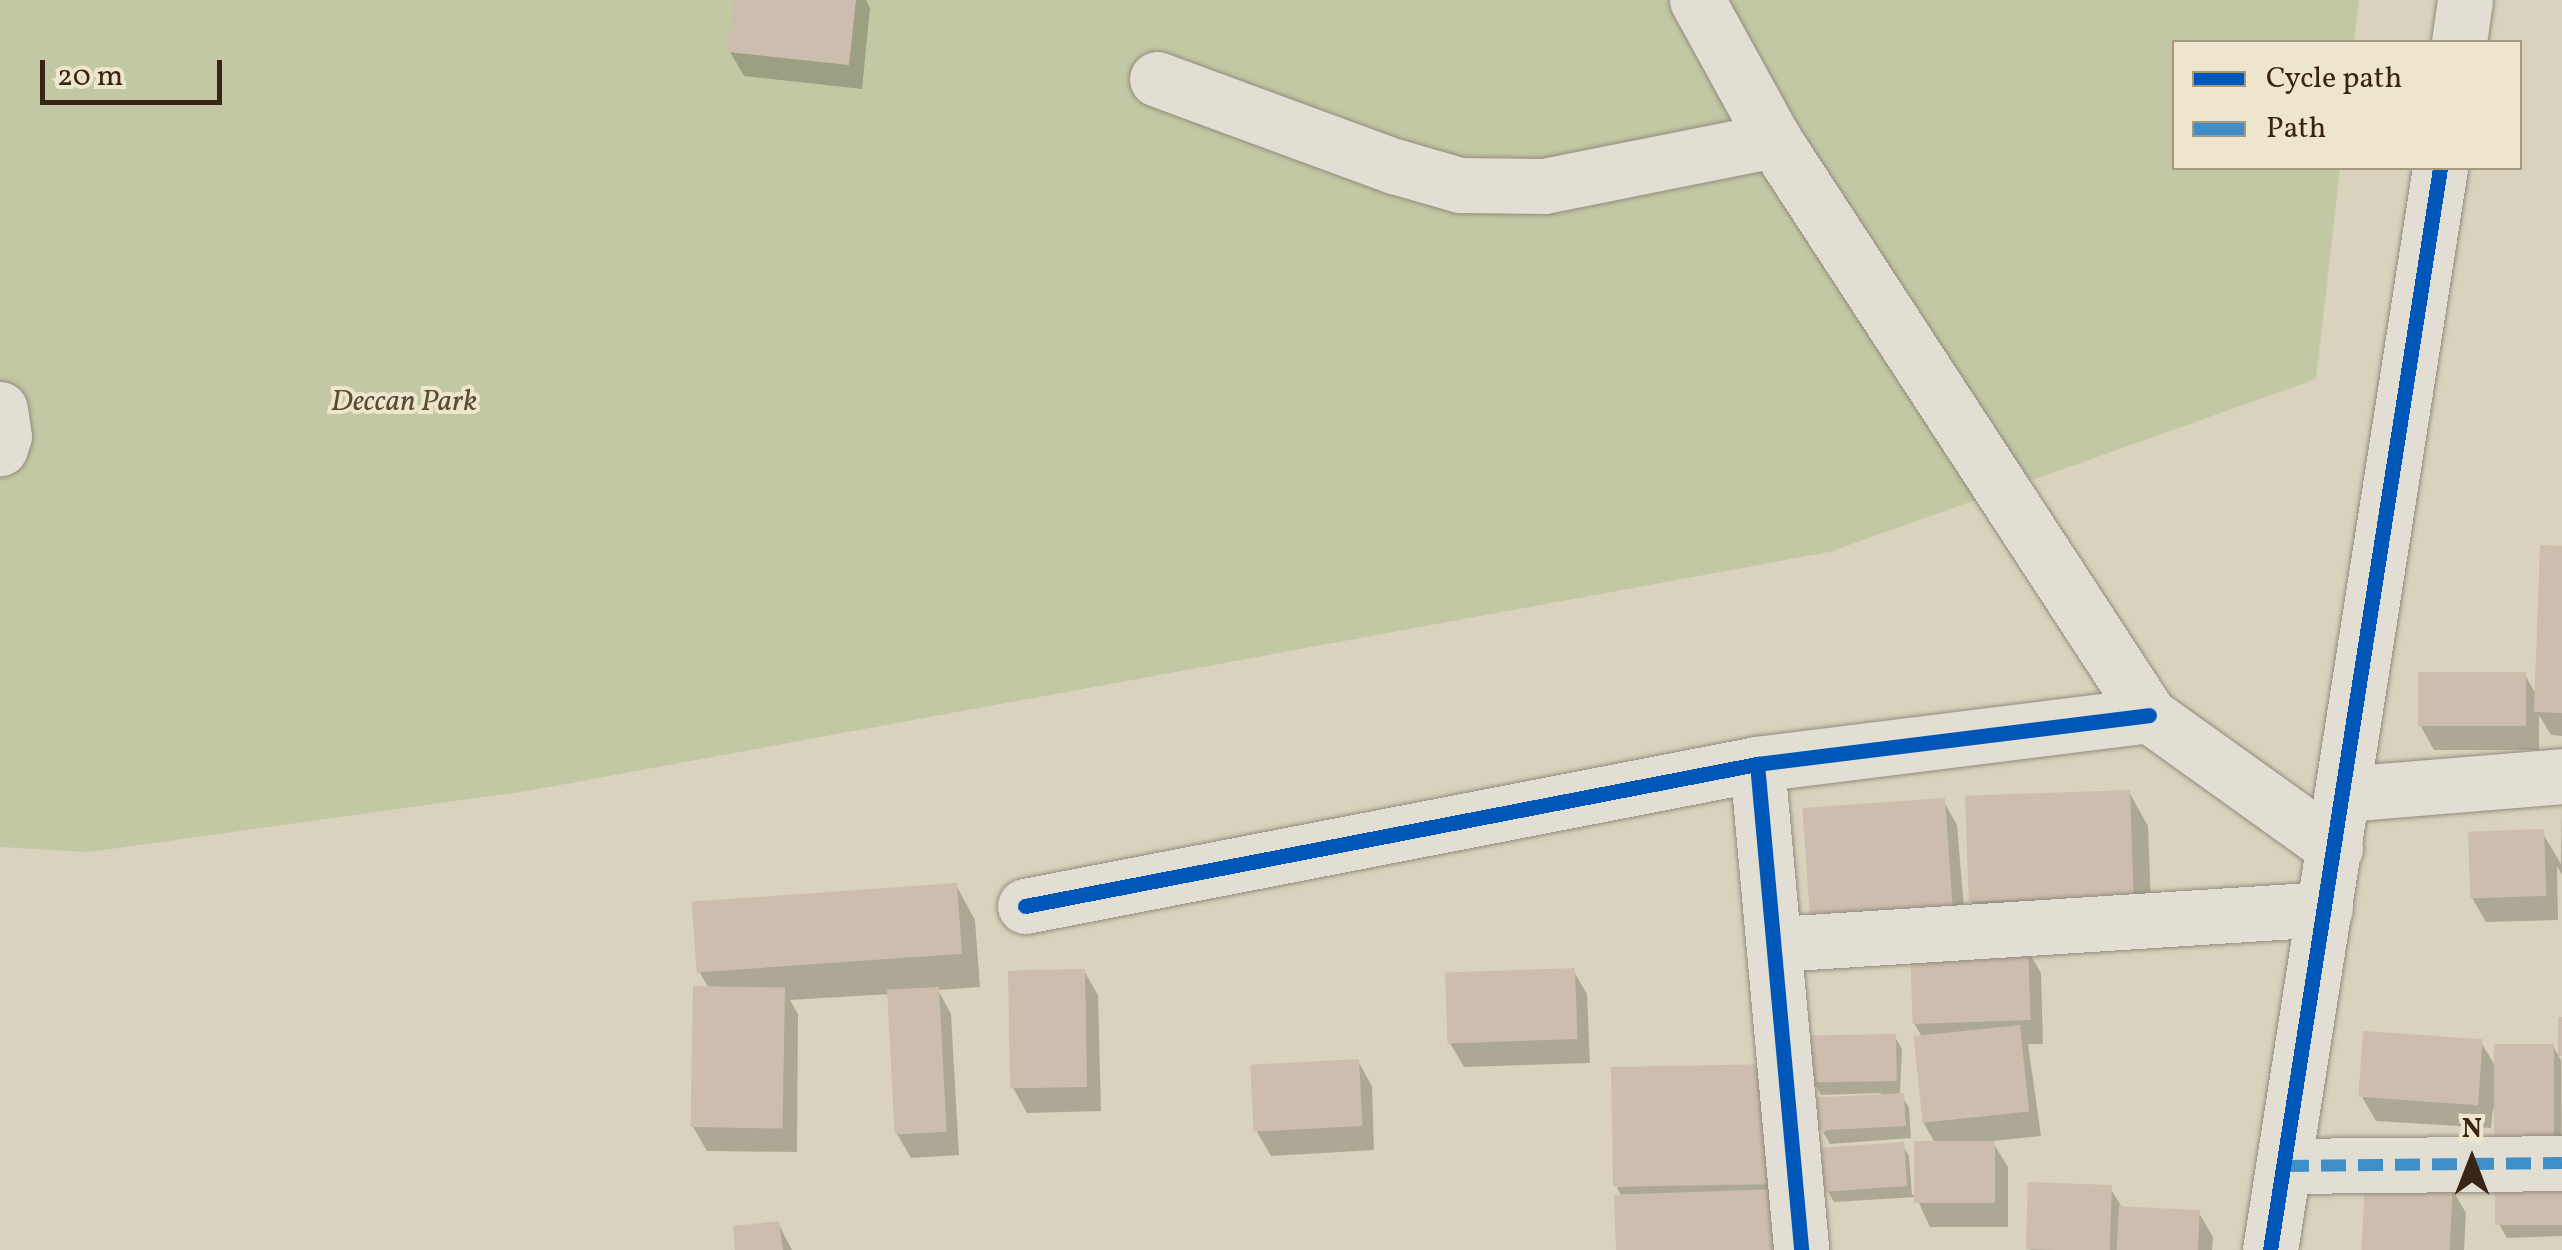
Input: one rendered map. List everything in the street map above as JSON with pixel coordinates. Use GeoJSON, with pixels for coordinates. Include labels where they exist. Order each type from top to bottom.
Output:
{"type":"FeatureCollection","features":[{"type":"Feature","properties":{"kind":"street"},"geometry":{"type":"LineString","coordinates":[[1697,0],[1774,140],[2148,715],[2335,848]]}},
{"type":"Feature","properties":{"kind":"street"},"geometry":{"type":"LineString","coordinates":[[2459,40],[2466,0]]}},
{"type":"Feature","properties":{"kind":"street"},"geometry":{"type":"LineString","coordinates":[[1157,79],[1394,166],[1460,185],[1544,186],[1774,140]]}},
{"type":"Feature","properties":{"kind":"street"},"geometry":{"type":"LineString","coordinates":[[2270,1250],[2440,170]]}},
{"type":"Feature","properties":{"kind":"street"},"geometry":{"type":"LineString","coordinates":[[0,409],[4,436],[0,448]]}},
{"type":"Feature","properties":{"kind":"street"},"geometry":{"type":"LineString","coordinates":[[1025,906],[1757,764],[2148,715]]}},
{"type":"Feature","properties":{"kind":"street"},"geometry":{"type":"LineString","coordinates":[[1757,764],[1777,944],[1800,1250]]}},
{"type":"Feature","properties":{"kind":"street"},"geometry":{"type":"LineString","coordinates":[[2344,794],[2562,776]]}},
{"type":"Feature","properties":{"kind":"street"},"geometry":{"type":"LineString","coordinates":[[1777,944],[2325,909]]}},
{"type":"Feature","properties":{"kind":"street"},"geometry":{"type":"LineString","coordinates":[[2284,1166],[2562,1163]]}},
{"type":"Feature","properties":{"kind":"green space","name":"Deccan Park"},"geometry":{"type":"Polygon","coordinates":[[[0,0],[2359,0],[2354,40],[2172,40],[2172,170],[2340,170],[2316,379],[1829,552],[527,791],[89,852],[0,847],[0,0]]]}},
{"type":"Feature","properties":{"kind":"building"},"geometry":{"type":"Polygon","coordinates":[[[733,0],[856,0],[849,65],[728,52],[733,0]]]}},
{"type":"Feature","properties":{"kind":"building"},"geometry":{"type":"Polygon","coordinates":[[[2540,545],[2562,546],[2562,713],[2534,712],[2540,545]]]}},
{"type":"Feature","properties":{"kind":"building"},"geometry":{"type":"Polygon","coordinates":[[[2418,672],[2526,672],[2526,726],[2418,726],[2418,672]]]}},
{"type":"Feature","properties":{"kind":"building"},"geometry":{"type":"Polygon","coordinates":[[[2130,790],[2134,896],[1969,902],[1965,796],[2130,790]]]}},
{"type":"Feature","properties":{"kind":"building"},"geometry":{"type":"Polygon","coordinates":[[[1945,798],[1953,907],[1810,917],[1802,808],[1945,798]]]}},
{"type":"Feature","properties":{"kind":"building"},"geometry":{"type":"Polygon","coordinates":[[[2544,829],[2546,896],[2470,899],[2468,832],[2544,829]]]}},
{"type":"Feature","properties":{"kind":"building"},"geometry":{"type":"Polygon","coordinates":[[[957,883],[962,954],[697,972],[692,902],[957,883]]]}},
{"type":"Feature","properties":{"kind":"building"},"geometry":{"type":"Polygon","coordinates":[[[2028,946],[2031,1020],[1913,1024],[1910,950],[2028,946]]]}},
{"type":"Feature","properties":{"kind":"building"},"geometry":{"type":"Polygon","coordinates":[[[1575,968],[1577,1039],[1448,1043],[1445,973],[1575,968]]]}},
{"type":"Feature","properties":{"kind":"building"},"geometry":{"type":"Polygon","coordinates":[[[1085,969],[1087,1087],[1010,1088],[1008,970],[1085,969]]]}},
{"type":"Feature","properties":{"kind":"building"},"geometry":{"type":"Polygon","coordinates":[[[693,986],[785,988],[783,1129],[691,1127],[693,986]]]}},
{"type":"Feature","properties":{"kind":"building"},"geometry":{"type":"Polygon","coordinates":[[[939,987],[947,1132],[895,1135],[887,990],[939,987]]]}},
{"type":"Feature","properties":{"kind":"building"},"geometry":{"type":"Polygon","coordinates":[[[2558,1017],[2562,1017],[2562,1056],[2558,1056],[2558,1017]]]}},
{"type":"Feature","properties":{"kind":"building"},"geometry":{"type":"Polygon","coordinates":[[[2020,1025],[2029,1112],[1923,1123],[1914,1036],[2020,1025]]]}},
{"type":"Feature","properties":{"kind":"building"},"geometry":{"type":"Polygon","coordinates":[[[2363,1031],[2483,1039],[2478,1105],[2358,1097],[2363,1031]]]}},
{"type":"Feature","properties":{"kind":"building"},"geometry":{"type":"Polygon","coordinates":[[[1896,1034],[1897,1081],[1812,1082],[1811,1035],[1896,1034]]]}},
{"type":"Feature","properties":{"kind":"building"},"geometry":{"type":"Polygon","coordinates":[[[2494,1044],[2554,1044],[2554,1159],[2494,1159],[2494,1044]]]}},
{"type":"Feature","properties":{"kind":"building"},"geometry":{"type":"Polygon","coordinates":[[[1359,1059],[1363,1126],[1254,1132],[1250,1065],[1359,1059]]]}},
{"type":"Feature","properties":{"kind":"building"},"geometry":{"type":"Polygon","coordinates":[[[1776,1064],[1778,1184],[1613,1187],[1611,1067],[1776,1064]]]}},
{"type":"Feature","properties":{"kind":"building"},"geometry":{"type":"Polygon","coordinates":[[[1904,1093],[1906,1126],[1819,1131],[1817,1098],[1904,1093]]]}},
{"type":"Feature","properties":{"kind":"building"},"geometry":{"type":"Polygon","coordinates":[[[1914,1141],[1995,1141],[1995,1203],[1914,1203],[1914,1141]]]}},
{"type":"Feature","properties":{"kind":"building"},"geometry":{"type":"Polygon","coordinates":[[[1904,1142],[1907,1186],[1824,1192],[1821,1148],[1904,1142]]]}},
{"type":"Feature","properties":{"kind":"building"},"geometry":{"type":"Polygon","coordinates":[[[2495,1173],[2562,1173],[2562,1225],[2495,1225],[2495,1173]]]}},
{"type":"Feature","properties":{"kind":"building"},"geometry":{"type":"Polygon","coordinates":[[[2028,1182],[2112,1185],[2110,1250],[2026,1249],[2028,1182]]]}},
{"type":"Feature","properties":{"kind":"building"},"geometry":{"type":"Polygon","coordinates":[[[2365,1182],[2453,1187],[2450,1250],[2361,1250],[2365,1182]]]}},
{"type":"Feature","properties":{"kind":"building"},"geometry":{"type":"Polygon","coordinates":[[[1778,1189],[1780,1250],[1616,1250],[1614,1195],[1778,1189]]]}},
{"type":"Feature","properties":{"kind":"building"},"geometry":{"type":"Polygon","coordinates":[[[2119,1206],[2200,1210],[2198,1250],[2117,1250],[2119,1206]]]}},
{"type":"Feature","properties":{"kind":"building"},"geometry":{"type":"Polygon","coordinates":[[[779,1221],[783,1250],[735,1250],[733,1226],[779,1221]]]}},
{"type":"Feature","properties":{"kind":"marked path"},"geometry":{"type":"LineString","coordinates":[[2284,1166],[2562,1163]]}},
{"type":"Feature","properties":{"kind":"cycle path"},"geometry":{"type":"LineString","coordinates":[[2270,1250],[2440,170]]}},
{"type":"Feature","properties":{"kind":"cycle path"},"geometry":{"type":"LineString","coordinates":[[1025,906],[1757,764],[2149,715]]}},
{"type":"Feature","properties":{"kind":"cycle path"},"geometry":{"type":"LineString","coordinates":[[1757,764],[1801,1250]]}}]}
